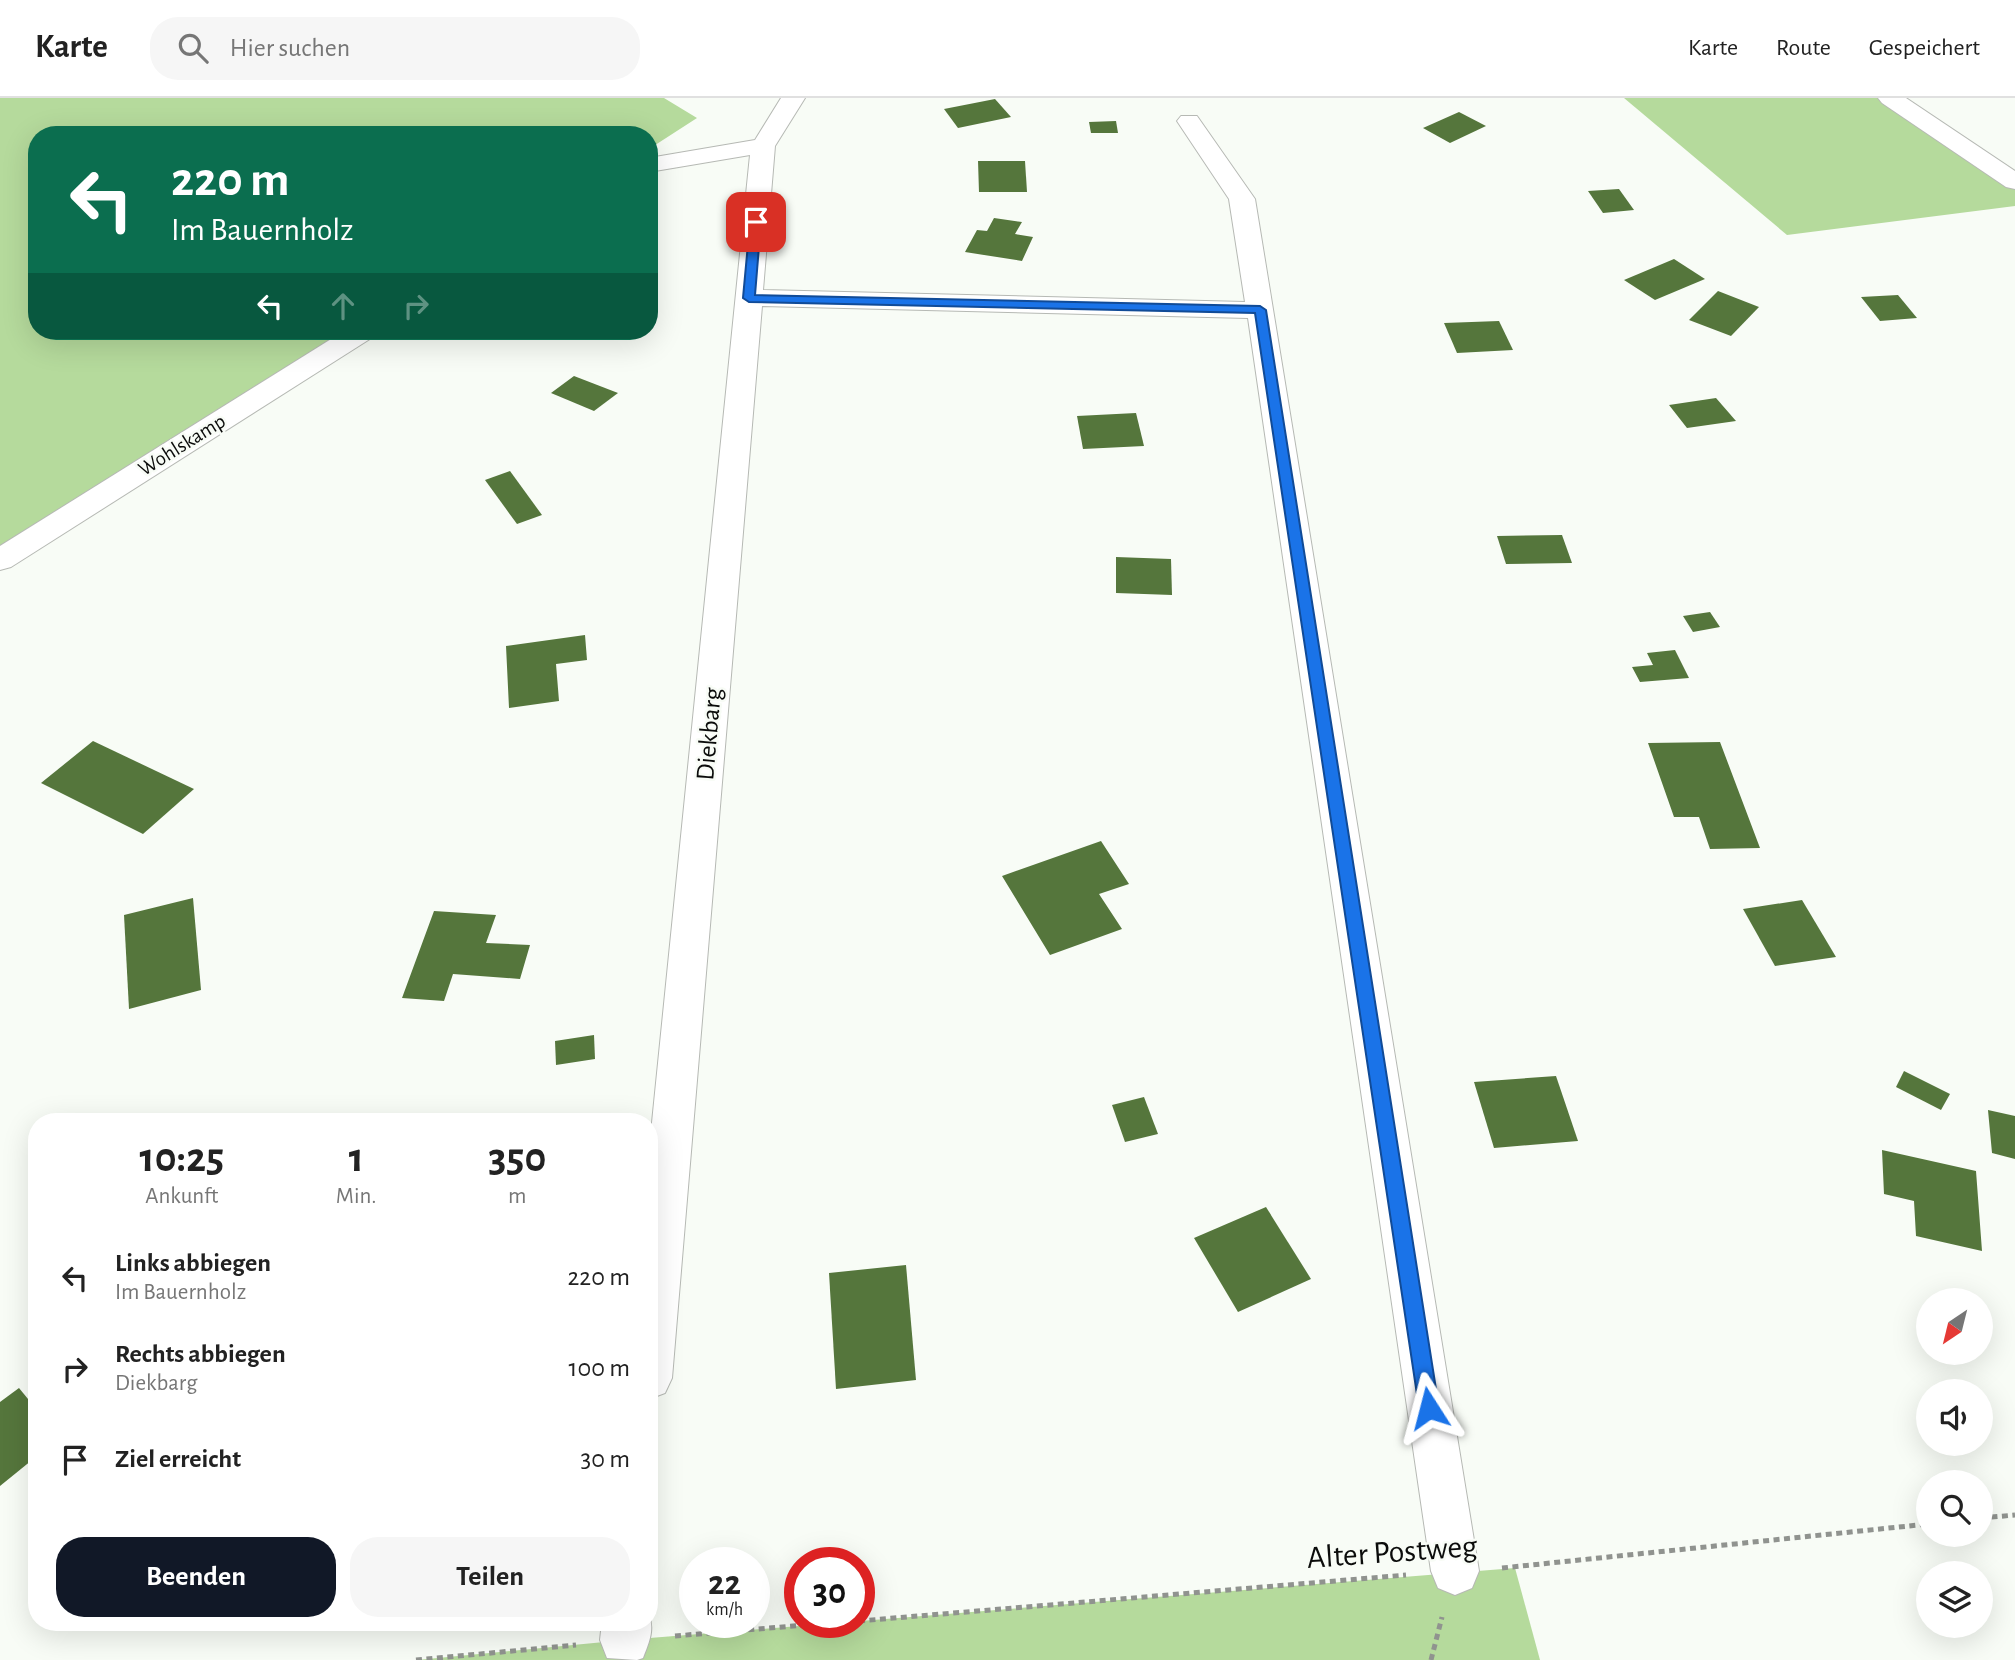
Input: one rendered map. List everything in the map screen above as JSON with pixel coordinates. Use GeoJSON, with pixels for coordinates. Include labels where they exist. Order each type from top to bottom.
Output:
{"type":"FeatureCollection","features":[{"type":"Feature","properties":{"kind":"street","name":"Diekbarg"},"geometry":{"type":"LineString","coordinates":[[658,1281],[763,146],[793,98]]}},
{"type":"Feature","properties":{"kind":"street"},"geometry":{"type":"LineString","coordinates":[[1890,98],[2015,182]]}},
{"type":"Feature","properties":{"kind":"street"},"geometry":{"type":"LineString","coordinates":[[1189,121],[1242,199],[1455,1571]]}},
{"type":"Feature","properties":{"kind":"street"},"geometry":{"type":"LineString","coordinates":[[658,164],[763,146]]}},
{"type":"Feature","properties":{"kind":"street"},"geometry":{"type":"LineString","coordinates":[[749,298],[1260,310]]}},
{"type":"Feature","properties":{"kind":"street","name":"Wohlskamp"},"geometry":{"type":"LineString","coordinates":[[0,560],[349,340]]}},
{"type":"Feature","properties":{"kind":"path"},"geometry":{"type":"LineString","coordinates":[[1993,1517],[2015,1515]]}},
{"type":"Feature","properties":{"kind":"path","name":"Alter Postweg"},"geometry":{"type":"LineString","coordinates":[[875,1620],[1515,1568],[1916,1525]]}},
{"type":"Feature","properties":{"kind":"green space"},"geometry":{"type":"Polygon","coordinates":[[[0,98],[664,98],[697,118],[658,143],[658,126],[28,126],[28,340],[349,340],[0,560],[0,98]]]}},
{"type":"Feature","properties":{"kind":"green space"},"geometry":{"type":"Polygon","coordinates":[[[1624,98],[1890,98],[2015,182],[2015,206],[1787,235],[1624,98]]]}},
{"type":"Feature","properties":{"kind":"green space"},"geometry":{"type":"Polygon","coordinates":[[[1515,1568],[1540,1660],[417,1660],[679,1636],[679,1638],[770,1638],[770,1628],[784,1627],[784,1638],[875,1638],[875,1620],[1515,1568]]]}},
{"type":"Feature","properties":{"kind":"building"},"geometry":{"type":"Polygon","coordinates":[[[995,99],[1011,117],[958,128],[944,109],[995,99]]]}},
{"type":"Feature","properties":{"kind":"building"},"geometry":{"type":"Polygon","coordinates":[[[1459,112],[1486,126],[1450,143],[1423,128],[1459,112]]]}},
{"type":"Feature","properties":{"kind":"building"},"geometry":{"type":"Polygon","coordinates":[[[1116,121],[1118,133],[1091,133],[1089,122],[1116,121]]]}},
{"type":"Feature","properties":{"kind":"building"},"geometry":{"type":"Polygon","coordinates":[[[978,161],[1025,161],[1027,192],[979,192],[978,161]]]}},
{"type":"Feature","properties":{"kind":"building"},"geometry":{"type":"Polygon","coordinates":[[[1619,189],[1634,210],[1603,213],[1588,191],[1619,189]]]}},
{"type":"Feature","properties":{"kind":"building"},"geometry":{"type":"Polygon","coordinates":[[[994,218],[1022,222],[1015,234],[1033,237],[1022,261],[965,252],[977,230],[987,231],[994,218]]]}},
{"type":"Feature","properties":{"kind":"building"},"geometry":{"type":"Polygon","coordinates":[[[1674,259],[1705,279],[1655,300],[1624,280],[1674,259]]]}},
{"type":"Feature","properties":{"kind":"building"},"geometry":{"type":"Polygon","coordinates":[[[1718,291],[1759,307],[1731,336],[1689,320],[1718,291]]]}},
{"type":"Feature","properties":{"kind":"building"},"geometry":{"type":"Polygon","coordinates":[[[1898,295],[1917,318],[1880,321],[1861,297],[1898,295]]]}},
{"type":"Feature","properties":{"kind":"building"},"geometry":{"type":"Polygon","coordinates":[[[1499,321],[1513,350],[1457,353],[1444,323],[1499,321]]]}},
{"type":"Feature","properties":{"kind":"building"},"geometry":{"type":"Polygon","coordinates":[[[574,376],[618,393],[594,411],[551,393],[574,376]]]}},
{"type":"Feature","properties":{"kind":"building"},"geometry":{"type":"Polygon","coordinates":[[[1716,398],[1736,421],[1687,428],[1669,405],[1716,398]]]}},
{"type":"Feature","properties":{"kind":"building"},"geometry":{"type":"Polygon","coordinates":[[[1136,413],[1144,446],[1083,449],[1077,416],[1136,413]]]}},
{"type":"Feature","properties":{"kind":"building"},"geometry":{"type":"Polygon","coordinates":[[[510,471],[542,515],[517,524],[485,480],[510,471]]]}},
{"type":"Feature","properties":{"kind":"building"},"geometry":{"type":"Polygon","coordinates":[[[1562,535],[1572,563],[1506,564],[1497,536],[1562,535]]]}},
{"type":"Feature","properties":{"kind":"building"},"geometry":{"type":"Polygon","coordinates":[[[1116,557],[1171,559],[1172,595],[1116,593],[1116,557]]]}},
{"type":"Feature","properties":{"kind":"building"},"geometry":{"type":"Polygon","coordinates":[[[1710,612],[1720,627],[1693,632],[1683,616],[1710,612]]]}},
{"type":"Feature","properties":{"kind":"building"},"geometry":{"type":"Polygon","coordinates":[[[585,635],[587,660],[556,664],[559,701],[509,708],[506,646],[585,635]]]}},
{"type":"Feature","properties":{"kind":"building"},"geometry":{"type":"Polygon","coordinates":[[[1675,650],[1689,678],[1640,682],[1632,667],[1653,665],[1647,653],[1675,650]]]}},
{"type":"Feature","properties":{"kind":"building"},"geometry":{"type":"Polygon","coordinates":[[[93,741],[194,789],[143,834],[41,783],[93,741]]]}},
{"type":"Feature","properties":{"kind":"building"},"geometry":{"type":"Polygon","coordinates":[[[1720,742],[1760,848],[1710,849],[1699,817],[1674,817],[1648,743],[1720,742]]]}},
{"type":"Feature","properties":{"kind":"building"},"geometry":{"type":"Polygon","coordinates":[[[1101,841],[1129,884],[1099,894],[1122,929],[1050,955],[1002,876],[1101,841]]]}},
{"type":"Feature","properties":{"kind":"building"},"geometry":{"type":"Polygon","coordinates":[[[193,898],[201,990],[129,1009],[124,915],[193,898]]]}},
{"type":"Feature","properties":{"kind":"building"},"geometry":{"type":"Polygon","coordinates":[[[1802,900],[1836,957],[1775,966],[1743,909],[1802,900]]]}},
{"type":"Feature","properties":{"kind":"building"},"geometry":{"type":"Polygon","coordinates":[[[434,911],[496,915],[486,943],[530,945],[520,979],[453,974],[444,1001],[402,998],[434,911]]]}},
{"type":"Feature","properties":{"kind":"building"},"geometry":{"type":"Polygon","coordinates":[[[594,1035],[595,1059],[556,1065],[555,1041],[594,1035]]]}},
{"type":"Feature","properties":{"kind":"building"},"geometry":{"type":"Polygon","coordinates":[[[1904,1071],[1950,1094],[1941,1110],[1896,1087],[1904,1071]]]}},
{"type":"Feature","properties":{"kind":"building"},"geometry":{"type":"Polygon","coordinates":[[[1556,1076],[1578,1141],[1494,1148],[1474,1082],[1556,1076]]]}},
{"type":"Feature","properties":{"kind":"building"},"geometry":{"type":"Polygon","coordinates":[[[1144,1097],[1158,1134],[1125,1142],[1112,1105],[1144,1097]]]}},
{"type":"Feature","properties":{"kind":"building"},"geometry":{"type":"Polygon","coordinates":[[[1988,1110],[2015,1116],[2015,1159],[1992,1153],[1988,1110]]]}},
{"type":"Feature","properties":{"kind":"building"},"geometry":{"type":"Polygon","coordinates":[[[1882,1150],[1976,1171],[1982,1251],[1916,1236],[1914,1201],[1884,1194],[1882,1150]]]}},
{"type":"Feature","properties":{"kind":"building"},"geometry":{"type":"Polygon","coordinates":[[[1266,1207],[1311,1279],[1238,1312],[1194,1238],[1266,1207]]]}},
{"type":"Feature","properties":{"kind":"building"},"geometry":{"type":"Polygon","coordinates":[[[906,1265],[916,1380],[836,1389],[829,1273],[906,1265]]]}},
{"type":"Feature","properties":{"kind":"building"},"geometry":{"type":"Polygon","coordinates":[[[19,1388],[28,1399],[28,1463],[0,1486],[0,1402],[19,1388]]]}},
{"type":"Feature","properties":{"kind":"route"},"geometry":{"type":"LineString","coordinates":[[756,222],[749,298],[1260,310],[1429,1408]]}}]}
